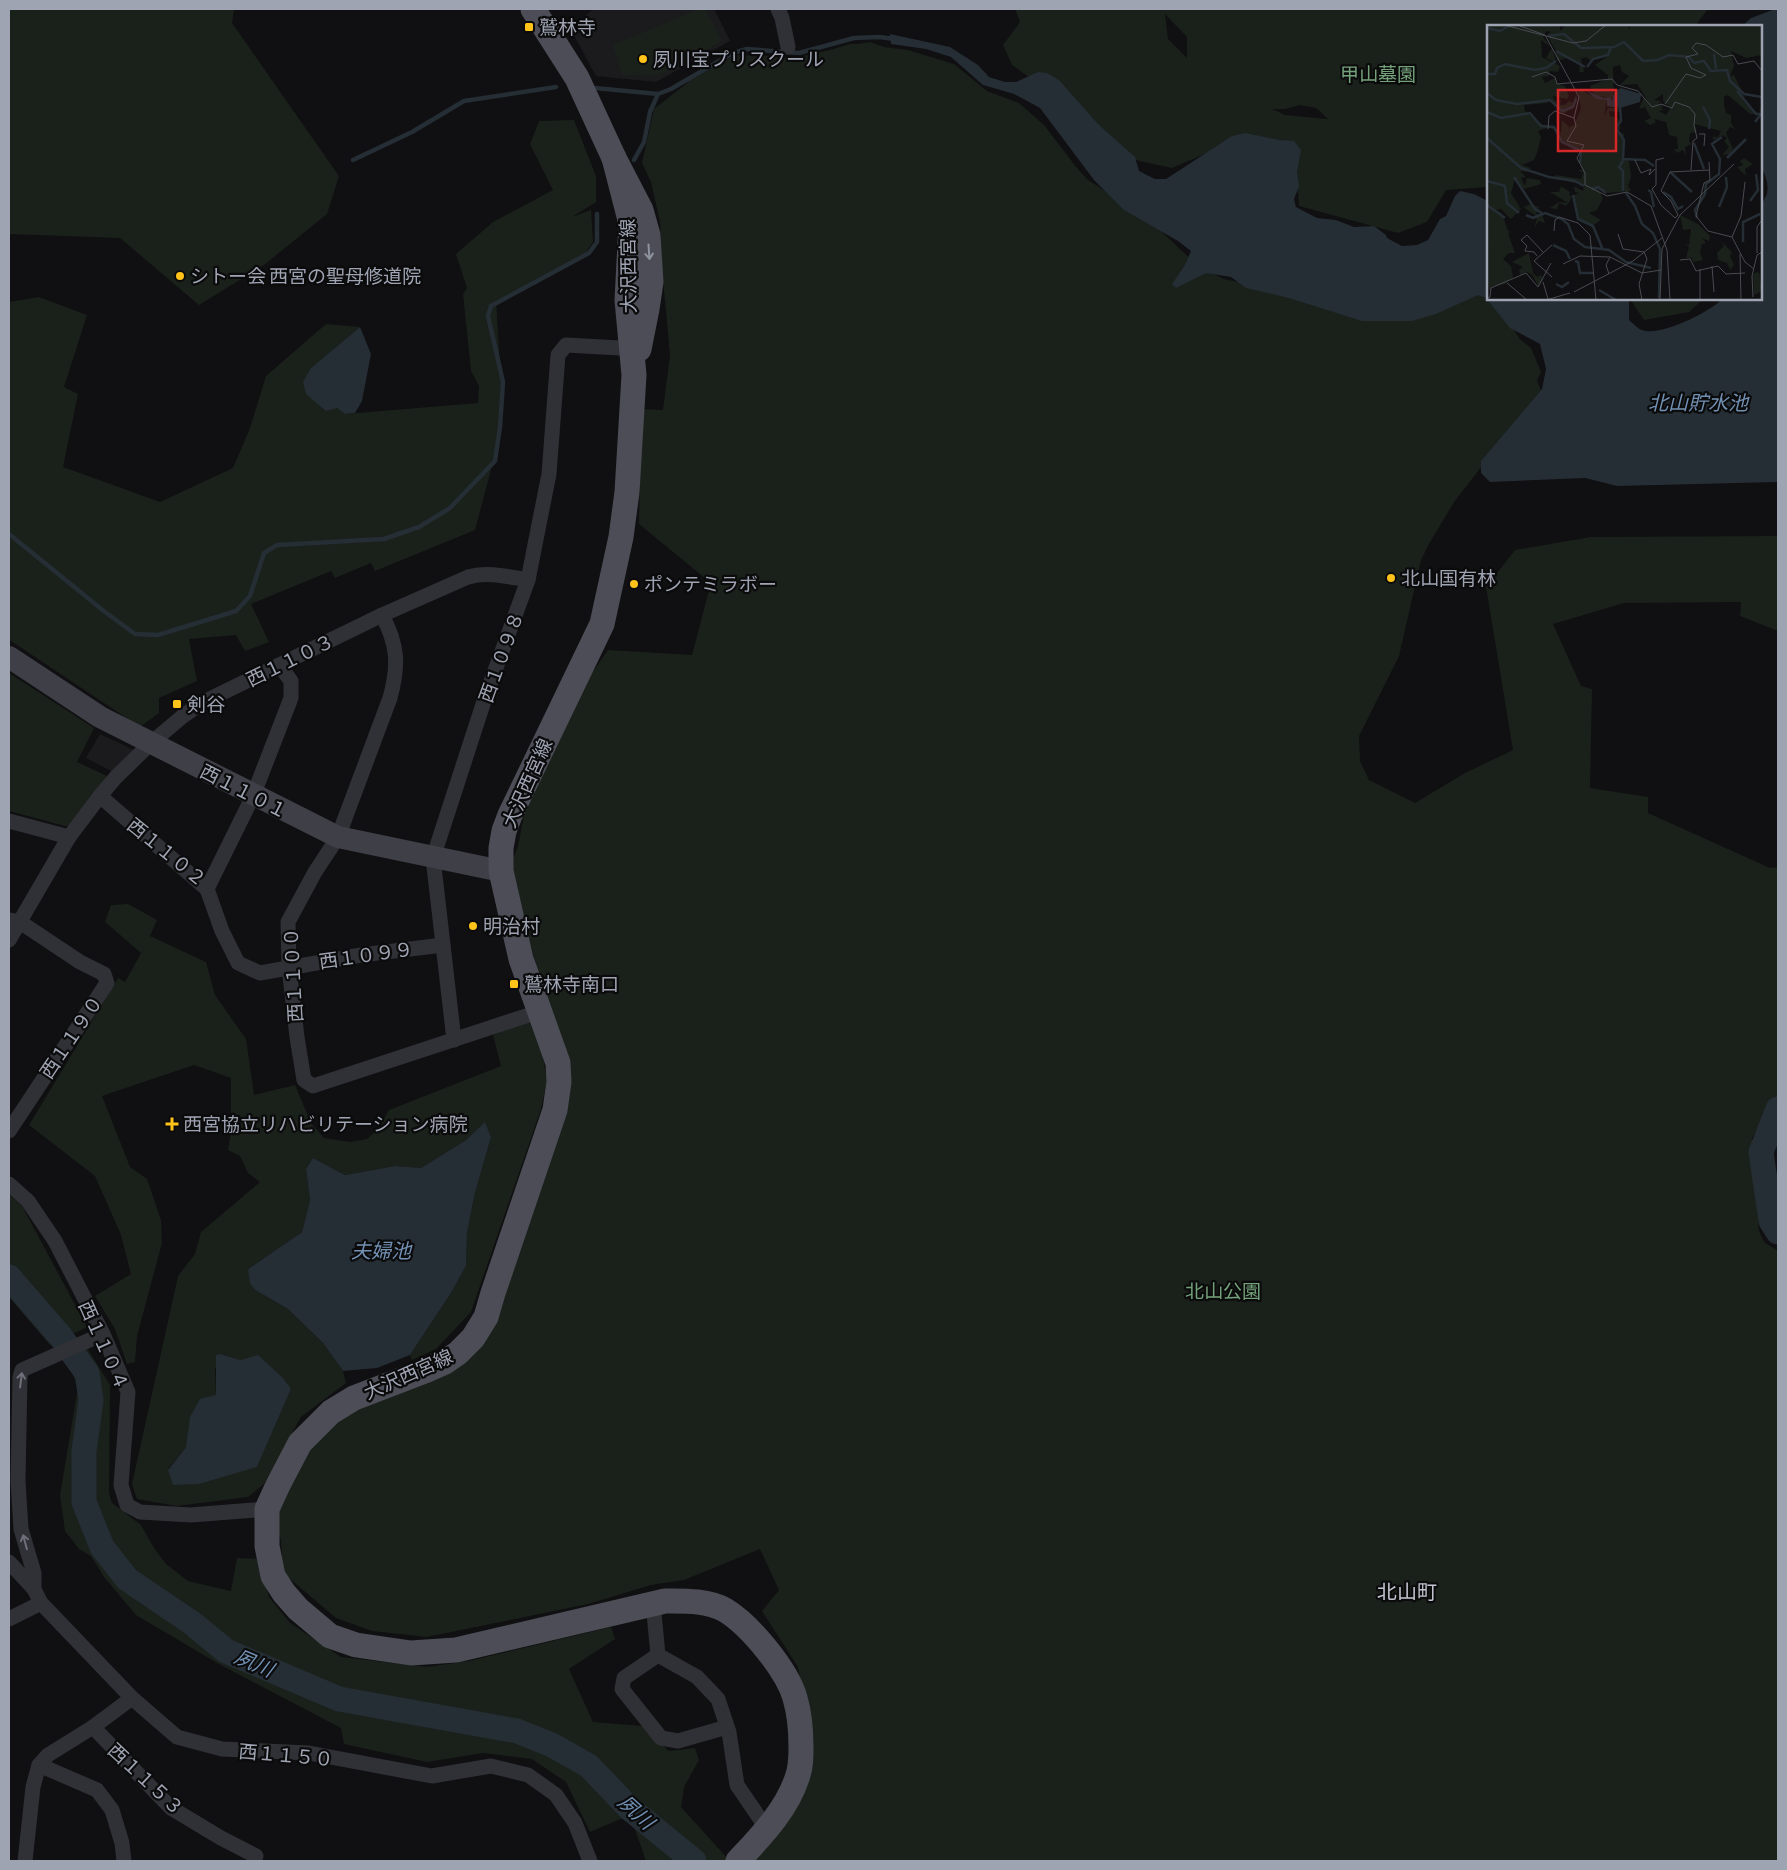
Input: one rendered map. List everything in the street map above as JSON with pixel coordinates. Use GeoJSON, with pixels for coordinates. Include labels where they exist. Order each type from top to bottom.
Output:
{"type":"FeatureCollection","features":[{"type":"Feature","properties":{"kind":"main road","name":"大沢西宮線"},"geometry":{"type":"LineString","coordinates":[[533,9],[577,78],[614,158],[641,210],[648,235],[650,282],[647,309],[635,348],[627,492],[622,537],[602,624],[510,815],[504,831],[501,848],[501,871],[521,958],[558,1064],[560,1082],[555,1110],[486,1317],[473,1338],[458,1353],[445,1362],[354,1398],[331,1412],[300,1443],[267,1509],[267,1546],[273,1576],[298,1609],[330,1636],[356,1645],[412,1653],[456,1650],[665,1601],[696,1602],[723,1609],[741,1621],[755,1635],[783,1673],[795,1697],[800,1720],[800,1764],[798,1777],[777,1819],[738,1861]]}},
{"type":"Feature","properties":{"kind":"street"},"geometry":{"type":"LineString","coordinates":[[778,9],[782,18],[788,47]]}},
{"type":"Feature","properties":{"kind":"street","name":"西１０９８"},"geometry":{"type":"LineString","coordinates":[[454,1040],[433,858],[485,698],[528,580],[548,474],[558,355],[566,345],[635,348]]}},
{"type":"Feature","properties":{"kind":"street","name":"西１１０３"},"geometry":{"type":"LineString","coordinates":[[9,940],[14,921],[69,838],[100,796],[150,743],[200,704],[382,615],[476,574],[528,580]]}},
{"type":"Feature","properties":{"kind":"street","name":"西１１００"},"geometry":{"type":"LineString","coordinates":[[382,615],[392,633],[397,664],[394,681],[338,838],[315,872],[288,922],[290,967],[297,1037],[304,1080],[313,1086],[541,1011]]}},
{"type":"Feature","properties":{"kind":"street","name":"西１１０１"},"geometry":{"type":"LineString","coordinates":[[10,657],[100,717],[338,838],[501,871]]}},
{"type":"Feature","properties":{"kind":"street","name":"西１１０２"},"geometry":{"type":"LineString","coordinates":[[100,796],[208,889],[253,796],[291,698],[291,681],[279,665]]}},
{"type":"Feature","properties":{"kind":"street"},"geometry":{"type":"LineString","coordinates":[[9,821],[69,838]]}},
{"type":"Feature","properties":{"kind":"street","name":"西１０９９"},"geometry":{"type":"LineString","coordinates":[[208,889],[222,930],[238,963],[260,973],[362,954],[443,945]]}},
{"type":"Feature","properties":{"kind":"street","name":"西１１９０"},"geometry":{"type":"LineString","coordinates":[[9,1131],[107,983],[104,974],[80,962],[14,921]]}},
{"type":"Feature","properties":{"kind":"street","name":"西１１０４"},"geometry":{"type":"LineString","coordinates":[[9,1184],[28,1201],[55,1241],[103,1334],[128,1392],[121,1485],[127,1505],[140,1512],[191,1515],[267,1509]]}},
{"type":"Feature","properties":{"kind":"street"},"geometry":{"type":"LineString","coordinates":[[34,1589],[34,1573],[21,1529],[18,1481],[20,1377],[22,1370],[103,1334]]}},
{"type":"Feature","properties":{"kind":"street","name":"西１１５０"},"geometry":{"type":"LineString","coordinates":[[9,1562],[34,1589],[41,1603],[132,1698],[177,1737],[222,1749],[309,1753],[432,1776],[491,1766],[528,1775],[556,1795],[576,1823],[590,1861]]}},
{"type":"Feature","properties":{"kind":"street"},"geometry":{"type":"LineString","coordinates":[[9,1619],[41,1603]]}},
{"type":"Feature","properties":{"kind":"street"},"geometry":{"type":"LineString","coordinates":[[653,1603],[658,1655]]}},
{"type":"Feature","properties":{"kind":"street"},"geometry":{"type":"LineString","coordinates":[[658,1655],[624,1678],[622,1688],[661,1738],[678,1741],[727,1726]]}},
{"type":"Feature","properties":{"kind":"street"},"geometry":{"type":"LineString","coordinates":[[658,1655],[697,1677],[718,1699],[727,1726],[736,1785],[767,1829]]}},
{"type":"Feature","properties":{"kind":"street"},"geometry":{"type":"LineString","coordinates":[[25,1861],[33,1787],[38,1765],[48,1754],[93,1728],[132,1698]]}},
{"type":"Feature","properties":{"kind":"street","name":"西１１５３"},"geometry":{"type":"LineString","coordinates":[[93,1728],[171,1808],[221,1838],[256,1856]]}},
{"type":"Feature","properties":{"kind":"street"},"geometry":{"type":"LineString","coordinates":[[38,1765],[97,1790],[112,1810],[122,1843],[124,1861]]}},
{"type":"Feature","properties":{"kind":"shaded area","name":"夙川宝プリスクール"},"geometry":{"type":"Polygon","coordinates":[[[593,9],[714,9],[730,41],[656,82],[596,76],[571,30],[593,9]]]}},
{"type":"Feature","properties":{"kind":"shaded area"},"geometry":{"type":"Polygon","coordinates":[[[100,734],[134,750],[113,772],[86,758],[100,734]]]}},
{"type":"Feature","properties":{"kind":"green space"},"geometry":{"type":"Polygon","coordinates":[[[9,9],[234,9],[232,23],[339,176],[327,214],[264,265],[199,305],[120,238],[9,234],[9,9]]]}},
{"type":"Feature","properties":{"kind":"green space"},"geometry":{"type":"Polygon","coordinates":[[[699,9],[705,9],[722,41],[659,75],[622,75],[613,45],[699,9]]]}},
{"type":"Feature","properties":{"kind":"green space","name":"甲山墓園"},"geometry":{"type":"Polygon","coordinates":[[[1015,9],[1708,9],[1696,25],[1487,25],[1487,187],[1446,190],[1427,222],[1398,233],[1299,206],[1296,153],[1249,135],[1172,168],[1117,156],[1083,116],[1012,65],[1003,45],[1020,22],[1015,9]],[[1165,14],[1168,39],[1187,58],[1187,37],[1165,14]],[[1300,105],[1285,109],[1272,109],[1285,115],[1328,119],[1316,108],[1300,105]]]}},
{"type":"Feature","properties":{"kind":"green space","name":"北山公園"},"geometry":{"type":"Polygon","coordinates":[[[870,42],[884,47],[908,50],[954,64],[987,91],[1019,103],[1044,125],[1088,180],[1145,216],[1199,267],[1224,279],[1342,303],[1487,290],[1487,300],[1494,300],[1520,339],[1531,348],[1541,372],[1537,381],[1541,390],[1454,502],[1421,560],[1399,656],[1359,736],[1360,761],[1369,780],[1415,803],[1465,773],[1513,750],[1486,587],[1515,550],[1591,537],[1778,536],[1778,631],[1740,616],[1741,602],[1624,603],[1553,624],[1581,686],[1592,689],[1590,788],[1648,797],[1648,813],[1770,868],[1778,867],[1778,1100],[1752,1138],[1759,1231],[1764,1242],[1778,1251],[1778,1861],[746,1861],[811,1747],[798,1667],[762,1611],[779,1590],[760,1549],[684,1580],[651,1585],[588,1604],[427,1637],[372,1631],[336,1618],[283,1573],[281,1540],[274,1524],[297,1460],[328,1424],[488,1331],[562,1055],[509,869],[518,846],[526,805],[563,715],[608,650],[692,655],[711,583],[639,524],[641,409],[663,410],[670,355],[660,222],[651,182],[642,163],[654,109],[691,80],[735,55],[799,57],[850,44],[870,42]]]}},
{"type":"Feature","properties":{"kind":"green space"},"geometry":{"type":"Polygon","coordinates":[[[574,120],[596,176],[596,202],[572,217],[591,210],[593,242],[584,255],[496,301],[502,398],[500,436],[475,530],[375,571],[371,563],[335,578],[331,571],[251,604],[269,642],[245,651],[236,635],[189,639],[197,681],[159,698],[159,713],[140,727],[9,639],[9,302],[39,297],[87,315],[64,387],[78,394],[63,467],[160,502],[233,468],[250,428],[266,376],[326,324],[360,327],[311,368],[337,408],[345,414],[478,403],[479,386],[471,371],[463,294],[467,288],[456,254],[493,222],[553,190],[530,144],[539,121],[574,120]]]}},
{"type":"Feature","properties":{"kind":"green space"},"geometry":{"type":"Polygon","coordinates":[[[1631,300],[1702,300],[1689,312],[1644,320],[1631,300]]]}},
{"type":"Feature","properties":{"kind":"green space"},"geometry":{"type":"Polygon","coordinates":[[[9,673],[94,728],[77,762],[107,776],[71,825],[65,826],[9,811],[9,673]]]}},
{"type":"Feature","properties":{"kind":"green space"},"geometry":{"type":"Polygon","coordinates":[[[128,904],[157,920],[150,936],[206,962],[215,995],[246,1039],[254,1095],[295,1085],[311,1123],[324,1138],[350,1142],[367,1139],[378,1129],[389,1110],[501,1066],[493,1035],[530,1020],[543,1057],[547,1081],[541,1109],[471,1312],[436,1349],[412,1360],[410,1355],[451,1293],[466,1266],[467,1233],[475,1193],[491,1137],[485,1123],[466,1140],[421,1168],[395,1166],[345,1175],[313,1158],[306,1169],[310,1200],[302,1232],[248,1269],[255,1290],[288,1309],[323,1343],[343,1371],[346,1383],[301,1417],[264,1484],[248,1497],[177,1506],[137,1499],[132,1484],[178,1276],[195,1254],[201,1232],[260,1182],[248,1173],[240,1156],[228,1150],[231,1132],[231,1078],[194,1065],[102,1096],[130,1167],[147,1179],[161,1220],[162,1243],[137,1336],[135,1362],[127,1364],[115,1329],[95,1296],[131,1274],[121,1235],[95,1176],[29,1125],[118,978],[125,982],[141,953],[105,922],[111,905],[128,904]],[[220,1354],[215,1369],[216,1395],[186,1447],[168,1469],[257,1467],[291,1389],[241,1360],[220,1354]]]}},
{"type":"Feature","properties":{"kind":"green space"},"geometry":{"type":"Polygon","coordinates":[[[9,1195],[22,1206],[87,1327],[50,1345],[9,1297],[9,1195]]]}},
{"type":"Feature","properties":{"kind":"green space"},"geometry":{"type":"Polygon","coordinates":[[[87,1348],[110,1385],[109,1493],[112,1503],[141,1525],[166,1564],[188,1581],[231,1591],[237,1558],[259,1559],[269,1597],[290,1623],[341,1657],[427,1667],[469,1661],[611,1627],[615,1639],[569,1669],[593,1722],[642,1726],[669,1751],[695,1748],[699,1760],[684,1787],[681,1807],[728,1859],[726,1861],[646,1861],[630,1815],[590,1832],[566,1782],[532,1759],[483,1753],[427,1762],[344,1744],[341,1728],[217,1663],[136,1615],[104,1577],[91,1556],[79,1549],[65,1531],[60,1495],[78,1387],[66,1358],[87,1348]]]}},
{"type":"Feature","properties":{"kind":"water","name":"北山貯水池"},"geometry":{"type":"Polygon","coordinates":[[[1778,9],[1778,482],[1617,486],[1585,478],[1490,482],[1481,473],[1481,461],[1542,389],[1546,369],[1540,344],[1510,328],[1488,300],[1629,300],[1629,320],[1640,329],[1650,331],[1672,327],[1684,322],[1707,310],[1721,300],[1762,300],[1762,208],[1767,186],[1762,169],[1762,25],[1743,25],[1751,18],[1778,9]]]}},
{"type":"Feature","properties":{"kind":"water","name":"北山貯水池"},"geometry":{"type":"Polygon","coordinates":[[[890,34],[950,47],[978,65],[989,77],[1005,82],[1016,82],[1038,72],[1047,73],[1059,80],[1099,125],[1135,157],[1139,171],[1155,179],[1166,179],[1232,136],[1245,133],[1294,141],[1301,150],[1297,172],[1299,187],[1294,199],[1296,207],[1317,218],[1336,220],[1354,227],[1374,226],[1386,235],[1387,238],[1402,246],[1417,245],[1428,240],[1440,219],[1446,216],[1455,196],[1460,191],[1474,194],[1487,200],[1487,299],[1478,295],[1436,314],[1412,321],[1362,321],[1289,298],[1246,288],[1231,277],[1206,273],[1176,288],[1172,284],[1185,265],[1191,251],[1178,241],[1124,210],[1094,180],[1040,108],[1014,94],[983,85],[951,57],[926,49],[891,44],[890,34]]]}},
{"type":"Feature","properties":{"kind":"water"},"geometry":{"type":"Polygon","coordinates":[[[360,327],[371,354],[362,401],[355,413],[345,414],[337,408],[326,411],[306,394],[303,382],[311,368],[360,327]]]}},
{"type":"Feature","properties":{"kind":"water","name":"夫婦池"},"geometry":{"type":"Polygon","coordinates":[[[485,1122],[491,1137],[475,1193],[467,1233],[466,1266],[451,1293],[410,1355],[377,1368],[343,1371],[323,1343],[288,1309],[255,1290],[250,1283],[248,1269],[302,1232],[310,1200],[306,1169],[313,1158],[345,1175],[395,1166],[421,1168],[466,1140],[485,1122]]]}},
{"type":"Feature","properties":{"kind":"water"},"geometry":{"type":"Polygon","coordinates":[[[220,1354],[241,1360],[258,1355],[283,1378],[291,1389],[257,1467],[199,1484],[173,1485],[168,1470],[186,1447],[190,1417],[200,1399],[216,1395],[216,1355],[220,1354]]]}},
{"type":"Feature","properties":{"kind":"waterway"},"geometry":{"type":"LineString","coordinates":[[595,88],[658,94],[671,89],[733,53],[747,49],[799,53],[854,38],[879,37],[895,39]]}},
{"type":"Feature","properties":{"kind":"waterway"},"geometry":{"type":"LineString","coordinates":[[353,160],[412,132],[464,101],[556,87]]}},
{"type":"Feature","properties":{"kind":"waterway"},"geometry":{"type":"LineString","coordinates":[[634,160],[644,142],[650,112],[658,94]]}},
{"type":"Feature","properties":{"kind":"waterway"},"geometry":{"type":"LineString","coordinates":[[9,534],[135,634],[158,635],[236,611],[250,596],[264,553],[277,545],[384,539],[419,527],[450,508],[495,461],[500,427],[503,382],[488,316],[491,306],[589,253],[597,242],[597,214]]}},
{"type":"Feature","properties":{"kind":"waterway"},"geometry":{"type":"LineString","coordinates":[[1778,1109],[1761,1152],[1771,1221],[1778,1232]]}},
{"type":"Feature","properties":{"kind":"waterway","name":"夙川"},"geometry":{"type":"LineString","coordinates":[[9,1277],[61,1337],[87,1373],[91,1400],[84,1451],[84,1502],[102,1547],[127,1579],[192,1623],[226,1651],[339,1699],[517,1731],[552,1745],[589,1766],[629,1808],[694,1861]]}},
{"type":"Feature","properties":{"kind":"place","name":"鷲林寺"},"geometry":{"type":"Point","coordinates":[529,27]}},
{"type":"Feature","properties":{"kind":"place","name":"夙川宝プリスクール"},"geometry":{"type":"Point","coordinates":[643,59]}},
{"type":"Feature","properties":{"kind":"place","name":"シトー会 西宮の聖母修道院"},"geometry":{"type":"Point","coordinates":[180,276]}},
{"type":"Feature","properties":{"kind":"place","name":"北山国有林"},"geometry":{"type":"Point","coordinates":[1391,578]}},
{"type":"Feature","properties":{"kind":"place","name":"ポンテミラボー"},"geometry":{"type":"Point","coordinates":[634,584]}},
{"type":"Feature","properties":{"kind":"place","name":"剣谷"},"geometry":{"type":"Point","coordinates":[177,704]}},
{"type":"Feature","properties":{"kind":"place","name":"明治村"},"geometry":{"type":"Point","coordinates":[473,926]}},
{"type":"Feature","properties":{"kind":"place","name":"鷲林寺南口"},"geometry":{"type":"Point","coordinates":[514,984]}},
{"type":"Feature","properties":{"kind":"place","name":"西宮協立リハビリテーション病院"},"geometry":{"type":"Point","coordinates":[172,1124]}},
{"type":"Feature","properties":{"kind":"district","name":"北山町"},"geometry":{"type":"Point","coordinates":[1407,1592]}}]}
